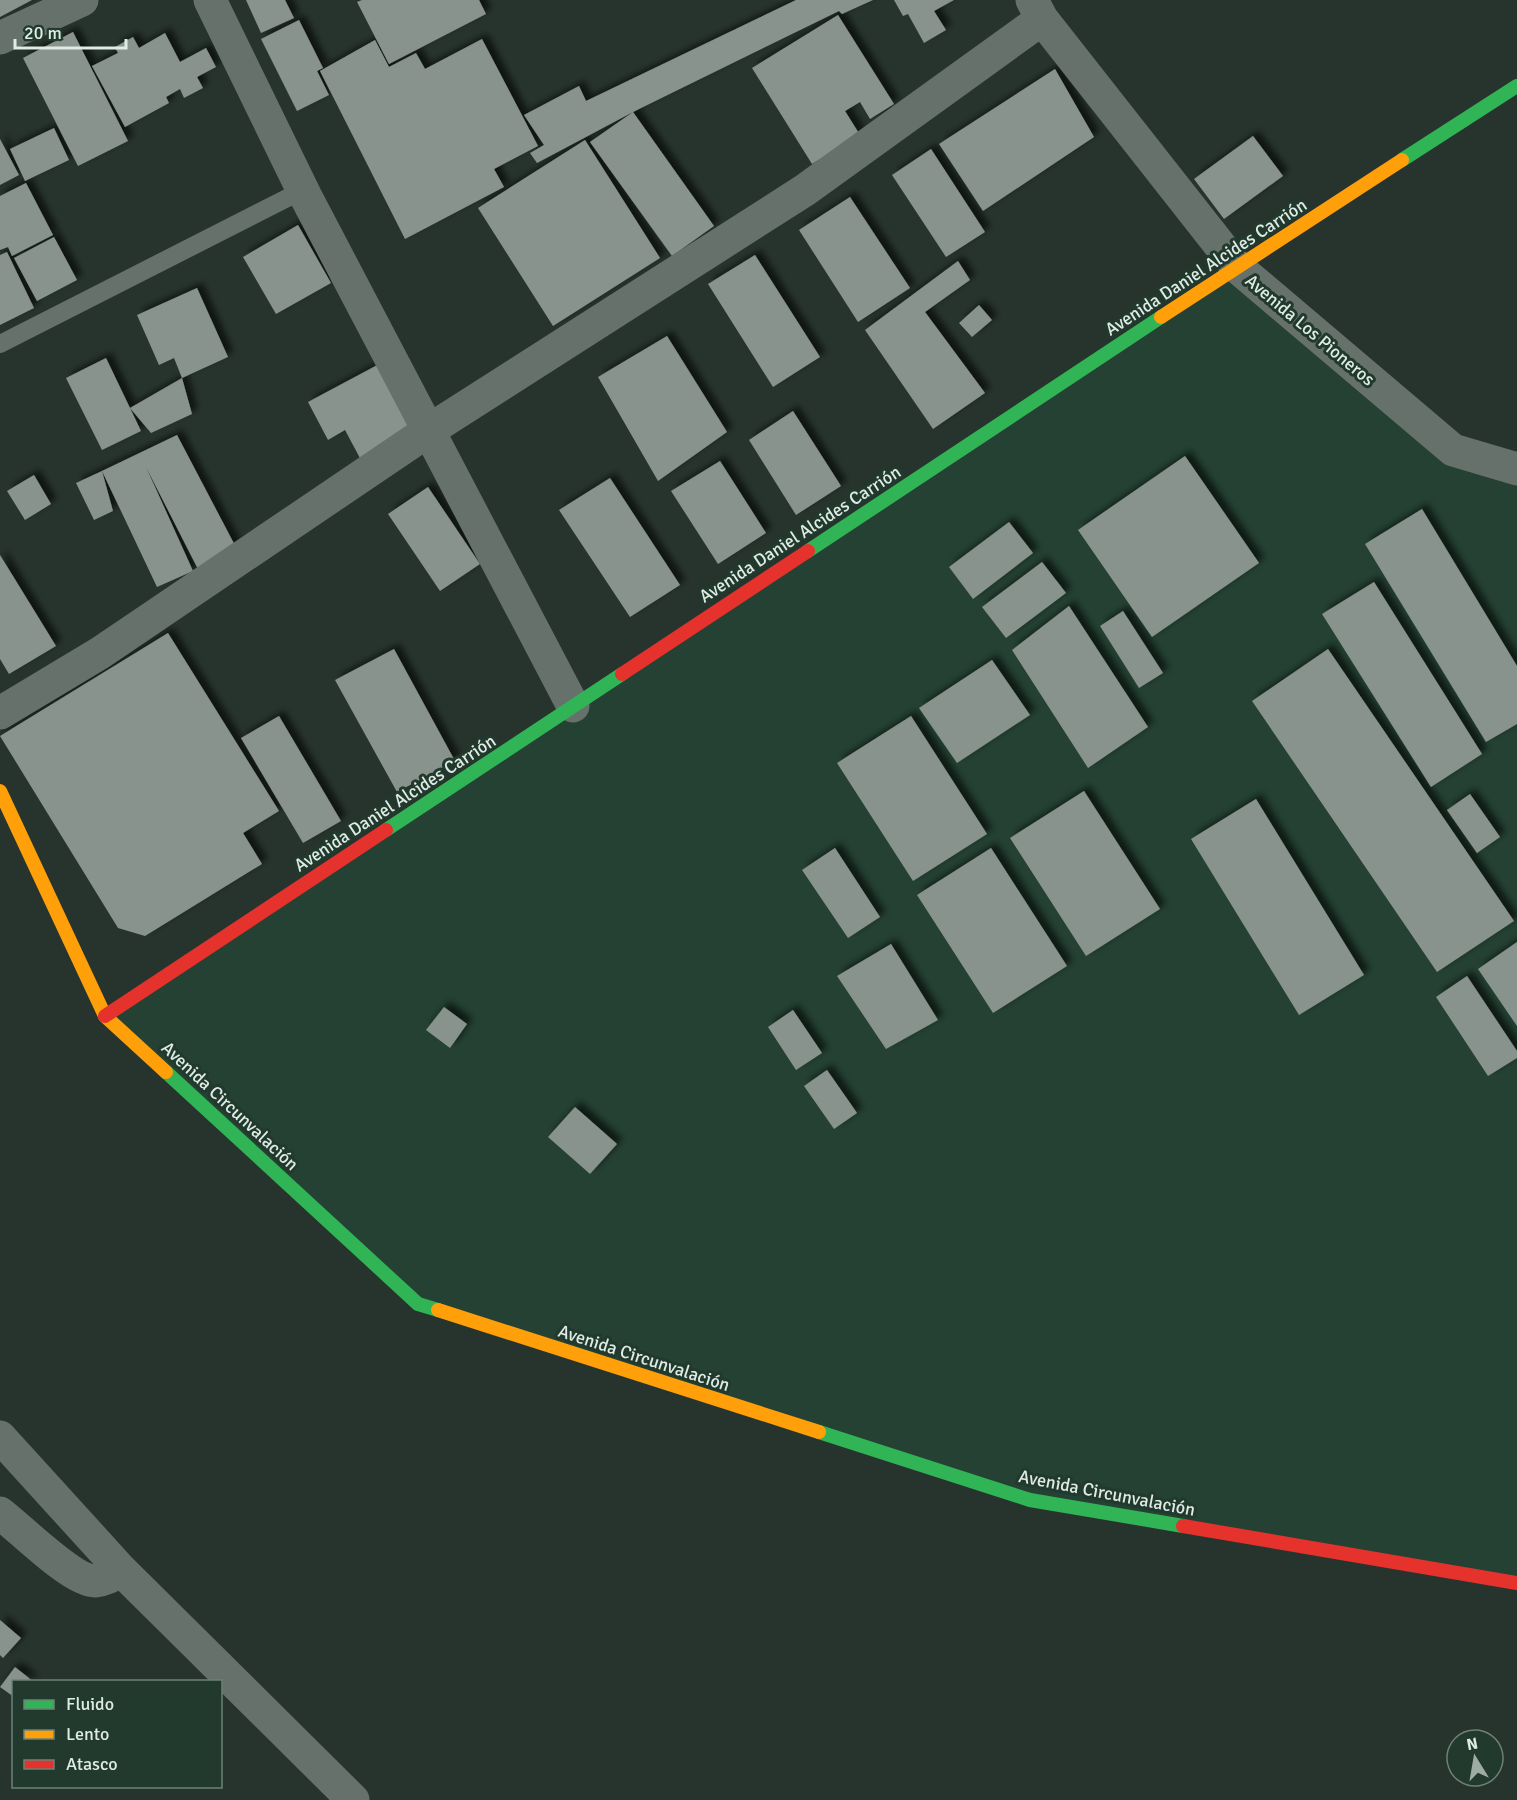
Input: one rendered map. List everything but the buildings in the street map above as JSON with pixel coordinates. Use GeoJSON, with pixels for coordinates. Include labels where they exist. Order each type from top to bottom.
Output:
{"type":"FeatureCollection","features":[{"type":"Feature","properties":{"kind":"street"},"geometry":{"type":"LineString","coordinates":[[0,38],[81,0]]}},
{"type":"Feature","properties":{"kind":"street"},"geometry":{"type":"LineString","coordinates":[[210,0],[303,190],[573,706]]}},
{"type":"Feature","properties":{"kind":"street"},"geometry":{"type":"LineString","coordinates":[[0,713],[100,654],[428,431],[805,190],[1037,10]]}},
{"type":"Feature","properties":{"kind":"street","name":"Avenida Los Pioneros"},"geometry":{"type":"LineString","coordinates":[[1037,10],[1237,267],[1453,450],[1517,469]]}},
{"type":"Feature","properties":{"kind":"street","name":"Avenida Daniel Alcides Carrión"},"geometry":{"type":"LineString","coordinates":[[105,1016],[1237,267],[1517,86]]}},
{"type":"Feature","properties":{"kind":"street","name":"Avenida Circunvalación"},"geometry":{"type":"LineString","coordinates":[[0,791],[105,1016],[418,1304],[1030,1500],[1517,1583]]}},
{"type":"Feature","properties":{"kind":"street"},"geometry":{"type":"LineString","coordinates":[[0,1437],[121,1570],[353,1800]]}},
{"type":"Feature","properties":{"kind":"street"},"geometry":{"type":"LineString","coordinates":[[0,1513],[76,1575],[95,1581],[109,1578],[121,1570]]}},
{"type":"Feature","properties":{"kind":"lane"},"geometry":{"type":"LineString","coordinates":[[0,344],[303,190]]}},
{"type":"Feature","properties":{"kind":"shaded area"},"geometry":{"type":"Polygon","coordinates":[[[1237,267],[1453,450],[1517,469],[1517,1583],[1030,1500],[418,1304],[105,1016],[1237,267]]]}},
{"type":"Feature","properties":{"kind":"traffic: fast"},"geometry":{"type":"LineString","coordinates":[[1402,160],[1517,86]]}},
{"type":"Feature","properties":{"kind":"traffic: fast"},"geometry":{"type":"LineString","coordinates":[[808,551],[1161,317]]}},
{"type":"Feature","properties":{"kind":"traffic: fast"},"geometry":{"type":"LineString","coordinates":[[386,830],[622,674]]}},
{"type":"Feature","properties":{"kind":"traffic: fast"},"geometry":{"type":"LineString","coordinates":[[166,1072],[418,1304],[438,1310]]}},
{"type":"Feature","properties":{"kind":"traffic: fast"},"geometry":{"type":"LineString","coordinates":[[819,1432],[1030,1500],[1183,1526]]}},
{"type":"Feature","properties":{"kind":"traffic: slow"},"geometry":{"type":"LineString","coordinates":[[1161,317],[1402,160]]}},
{"type":"Feature","properties":{"kind":"traffic: slow"},"geometry":{"type":"LineString","coordinates":[[0,791],[105,1016],[166,1072]]}},
{"type":"Feature","properties":{"kind":"traffic: slow"},"geometry":{"type":"LineString","coordinates":[[438,1310],[819,1432]]}},
{"type":"Feature","properties":{"kind":"traffic: jam"},"geometry":{"type":"LineString","coordinates":[[622,674],[808,551]]}},
{"type":"Feature","properties":{"kind":"traffic: jam"},"geometry":{"type":"LineString","coordinates":[[105,1016],[386,830]]}},
{"type":"Feature","properties":{"kind":"traffic: jam"},"geometry":{"type":"LineString","coordinates":[[1183,1526],[1517,1583]]}}]}
